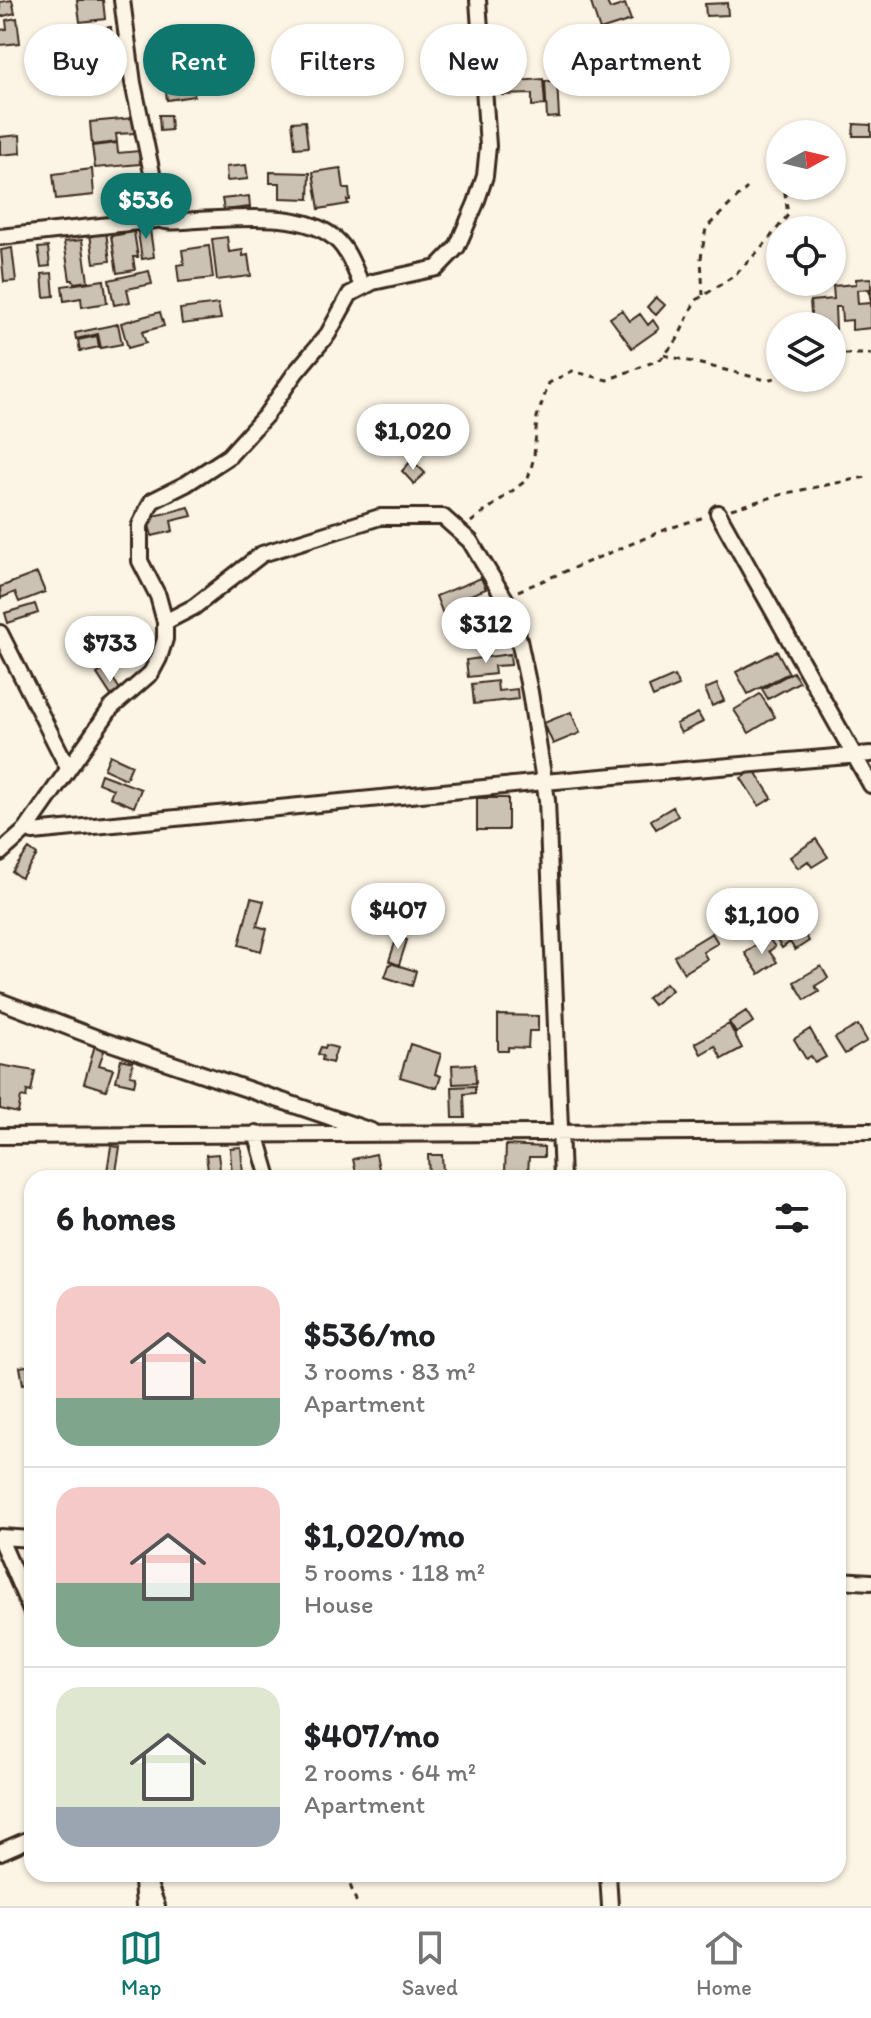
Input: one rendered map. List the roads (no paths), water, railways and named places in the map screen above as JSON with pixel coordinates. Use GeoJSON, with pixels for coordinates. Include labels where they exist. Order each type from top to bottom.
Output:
{"type":"FeatureCollection","features":[{"type":"Feature","properties":{"kind":"street"},"geometry":{"type":"LineString","coordinates":[[122,0],[133,83],[153,178],[143,201],[156,220]]}},
{"type":"Feature","properties":{"kind":"street"},"geometry":{"type":"LineString","coordinates":[[0,861],[5,849],[32,822],[111,708],[151,673],[159,658],[165,639],[165,622],[158,596],[140,561],[140,525],[152,501],[186,484],[229,456],[266,415],[328,334],[350,294],[362,286],[437,268],[457,247],[485,176],[488,146],[478,0]]}},
{"type":"Feature","properties":{"kind":"street"},"geometry":{"type":"LineString","coordinates":[[0,237],[156,220],[263,218],[308,223],[327,232],[342,246],[362,286]]}},
{"type":"Feature","properties":{"kind":"street"},"geometry":{"type":"LineString","coordinates":[[718,513],[871,785]]}},
{"type":"Feature","properties":{"kind":"street"},"geometry":{"type":"LineString","coordinates":[[165,622],[194,607],[262,554],[380,517],[443,517],[470,541],[513,612],[530,692],[547,800],[561,1170]]}},
{"type":"Feature","properties":{"kind":"street"},"geometry":{"type":"LineString","coordinates":[[0,633],[68,768]]}},
{"type":"Feature","properties":{"kind":"street"},"geometry":{"type":"LineString","coordinates":[[33,832],[544,782],[871,754]]}},
{"type":"Feature","properties":{"kind":"street"},"geometry":{"type":"LineString","coordinates":[[0,1001],[102,1040],[382,1135]]}},
{"type":"Feature","properties":{"kind":"street"},"geometry":{"type":"LineString","coordinates":[[0,1136],[871,1131]]}},
{"type":"Feature","properties":{"kind":"street"},"geometry":{"type":"LineString","coordinates":[[256,1133],[267,1170]]}},
{"type":"Feature","properties":{"kind":"street"},"geometry":{"type":"LineString","coordinates":[[24,1539],[0,1538],[24,1594]]}},
{"type":"Feature","properties":{"kind":"street"},"geometry":{"type":"LineString","coordinates":[[846,1580],[871,1582]]}},
{"type":"Feature","properties":{"kind":"street"},"geometry":{"type":"LineString","coordinates":[[0,1852],[24,1842]]}},
{"type":"Feature","properties":{"kind":"street"},"geometry":{"type":"LineString","coordinates":[[143,1882],[144,1906]]}},
{"type":"Feature","properties":{"kind":"street"},"geometry":{"type":"LineString","coordinates":[[146,1882],[157,1906]]}},
{"type":"Feature","properties":{"kind":"street"},"geometry":{"type":"LineString","coordinates":[[608,1882],[610,1906]]}}]}
